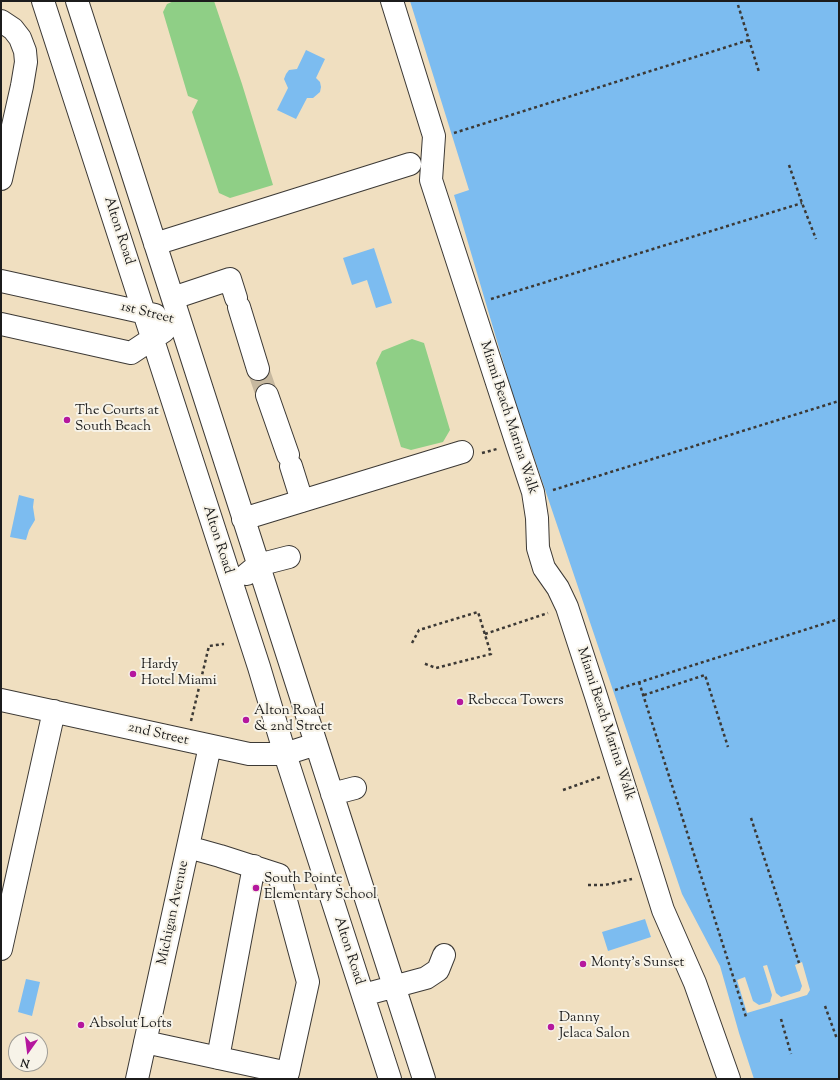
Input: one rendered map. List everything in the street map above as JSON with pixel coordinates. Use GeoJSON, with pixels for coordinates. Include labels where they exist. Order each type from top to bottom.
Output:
{"type":"FeatureCollection","features":[{"type":"Feature","properties":{"kind":"street","name":"Alton Road"},"geometry":{"type":"LineString","coordinates":[[43,1],[259,668],[285,754],[390,1079]]}},
{"type":"Feature","properties":{"kind":"street"},"geometry":{"type":"LineString","coordinates":[[77,1],[424,1079]]}},
{"type":"Feature","properties":{"kind":"street","name":"Miami Beach Marina Walk"},"geometry":{"type":"LineString","coordinates":[[392,1],[434,136],[431,180],[516,444],[534,492],[538,548],[544,568],[558,588],[568,607],[663,910],[695,983],[729,1079]]}},
{"type":"Feature","properties":{"kind":"street"},"geometry":{"type":"LineString","coordinates":[[1,179],[4,155],[22,86],[26,62],[25,51],[20,38],[7,25]]}},
{"type":"Feature","properties":{"kind":"street"},"geometry":{"type":"LineString","coordinates":[[155,244],[410,164]]}},
{"type":"Feature","properties":{"kind":"street"},"geometry":{"type":"LineString","coordinates":[[172,298],[230,279],[258,369]]}},
{"type":"Feature","properties":{"kind":"street","name":"1st Street"},"geometry":{"type":"LineString","coordinates":[[1,281],[180,321]]}},
{"type":"Feature","properties":{"kind":"street","name":"1st Street"},"geometry":{"type":"LineString","coordinates":[[1,324],[130,353],[180,321]]}},
{"type":"Feature","properties":{"kind":"street"},"geometry":{"type":"LineString","coordinates":[[267,395],[302,501]]}},
{"type":"Feature","properties":{"kind":"street"},"geometry":{"type":"LineString","coordinates":[[244,518],[462,452]]}},
{"type":"Feature","properties":{"kind":"street"},"geometry":{"type":"LineString","coordinates":[[234,593],[244,577],[258,565],[289,556]]}},
{"type":"Feature","properties":{"kind":"street","name":"2nd Street"},"geometry":{"type":"LineString","coordinates":[[1,700],[249,754],[285,754],[316,744]]}},
{"type":"Feature","properties":{"kind":"street"},"geometry":{"type":"LineString","coordinates":[[1,949],[54,712]]}},
{"type":"Feature","properties":{"kind":"street","name":"Michigan Avenue"},"geometry":{"type":"LineString","coordinates":[[137,1079],[210,746]]}},
{"type":"Feature","properties":{"kind":"street"},"geometry":{"type":"LineString","coordinates":[[332,794],[355,788]]}},
{"type":"Feature","properties":{"kind":"street"},"geometry":{"type":"LineString","coordinates":[[145,1042],[288,1073],[308,982],[279,875],[254,866],[188,847]]}},
{"type":"Feature","properties":{"kind":"street"},"geometry":{"type":"LineString","coordinates":[[218,1058],[254,866]]}},
{"type":"Feature","properties":{"kind":"street"},"geometry":{"type":"LineString","coordinates":[[363,995],[426,978],[438,970],[444,955]]}},
{"type":"Feature","properties":{"kind":"path"},"geometry":{"type":"LineString","coordinates":[[738,5],[758,72]]}},
{"type":"Feature","properties":{"kind":"path"},"geometry":{"type":"LineString","coordinates":[[451,134],[749,40]]}},
{"type":"Feature","properties":{"kind":"path"},"geometry":{"type":"LineString","coordinates":[[789,165],[816,239]]}},
{"type":"Feature","properties":{"kind":"path"},"geometry":{"type":"LineString","coordinates":[[486,301],[802,203]]}},
{"type":"Feature","properties":{"kind":"path"},"geometry":{"type":"LineString","coordinates":[[547,492],[839,401]]}},
{"type":"Feature","properties":{"kind":"path"},"geometry":{"type":"LineString","coordinates":[[462,452],[486,453],[516,444]]}},
{"type":"Feature","properties":{"kind":"path"},"geometry":{"type":"LineString","coordinates":[[485,634],[568,607]]}},
{"type":"Feature","properties":{"kind":"path"},"geometry":{"type":"LineString","coordinates":[[412,643],[419,630],[478,612],[491,654],[436,668],[423,663]]}},
{"type":"Feature","properties":{"kind":"path"},"geometry":{"type":"LineString","coordinates":[[596,696],[839,619]]}},
{"type":"Feature","properties":{"kind":"path"},"geometry":{"type":"LineString","coordinates":[[190,723],[209,646],[224,644]]}},
{"type":"Feature","properties":{"kind":"path"},"geometry":{"type":"LineString","coordinates":[[644,695],[705,675],[728,747]]}},
{"type":"Feature","properties":{"kind":"path"},"geometry":{"type":"LineString","coordinates":[[639,682],[746,1017]]}},
{"type":"Feature","properties":{"kind":"path"},"geometry":{"type":"LineString","coordinates":[[563,790],[620,771]]}},
{"type":"Feature","properties":{"kind":"path"},"geometry":{"type":"LineString","coordinates":[[751,818],[799,963]]}},
{"type":"Feature","properties":{"kind":"path"},"geometry":{"type":"LineString","coordinates":[[588,885],[604,886],[652,874]]}},
{"type":"Feature","properties":{"kind":"path"},"geometry":{"type":"LineString","coordinates":[[825,1006],[836,1039]]}},
{"type":"Feature","properties":{"kind":"path"},"geometry":{"type":"LineString","coordinates":[[781,1019],[791,1054]]}},
{"type":"Feature","properties":{"kind":"green space"},"geometry":{"type":"Polygon","coordinates":[[[174,1],[214,1],[242,84],[273,185],[230,198],[219,193],[192,112],[198,100],[188,96],[163,12],[167,4],[174,1]]]}},
{"type":"Feature","properties":{"kind":"green space"},"geometry":{"type":"Polygon","coordinates":[[[412,339],[424,343],[450,430],[443,442],[411,450],[401,447],[376,363],[382,351],[412,339]]]}},
{"type":"Feature","properties":{"kind":"water"},"geometry":{"type":"Polygon","coordinates":[[[410,1],[839,1],[839,1079],[754,1079],[720,966],[682,894],[512,392],[454,195],[469,190],[410,1]]]}},
{"type":"Feature","properties":{"kind":"water"},"geometry":{"type":"Polygon","coordinates":[[[306,50],[325,59],[316,78],[320,82],[321,87],[320,92],[313,98],[307,98],[296,119],[277,110],[288,88],[284,79],[286,74],[289,70],[297,69],[306,50]]]}},
{"type":"Feature","properties":{"kind":"water"},"geometry":{"type":"Polygon","coordinates":[[[374,248],[392,303],[376,308],[367,280],[352,285],[343,258],[374,248]]]}},
{"type":"Feature","properties":{"kind":"water"},"geometry":{"type":"Polygon","coordinates":[[[19,495],[34,499],[33,507],[35,520],[29,530],[26,540],[10,537],[19,495]]]}},
{"type":"Feature","properties":{"kind":"water"},"geometry":{"type":"Polygon","coordinates":[[[645,919],[651,937],[608,951],[602,932],[645,919]]]}},
{"type":"Feature","properties":{"kind":"water"},"geometry":{"type":"Polygon","coordinates":[[[26,979],[40,982],[32,1016],[18,1012],[26,979]]]}},
{"type":"Feature","properties":{"kind":"pier"},"geometry":{"type":"Polygon","coordinates":[[[802,962],[810,990],[807,995],[747,1013],[737,980],[745,977],[753,1001],[759,1005],[770,1002],[772,995],[763,966],[767,965],[776,993],[781,997],[800,991],[802,986],[795,965],[802,962]]]}},
{"type":"Feature","properties":{"kind":"tunnel"},"geometry":{"type":"LineString","coordinates":[[258,369],[267,395]]}},
{"type":"Feature","properties":{"kind":"place","name":"The Courts at South Beach"},"geometry":{"type":"Point","coordinates":[67,420]}},
{"type":"Feature","properties":{"kind":"place","name":"Hardy Hotel Miami"},"geometry":{"type":"Point","coordinates":[133,674]}},
{"type":"Feature","properties":{"kind":"place","name":"Rebecca Towers"},"geometry":{"type":"Point","coordinates":[460,702]}},
{"type":"Feature","properties":{"kind":"place","name":"Alton Road & 2nd Street"},"geometry":{"type":"Point","coordinates":[246,720]}},
{"type":"Feature","properties":{"kind":"place","name":"South Pointe Elementary School"},"geometry":{"type":"Point","coordinates":[256,888]}},
{"type":"Feature","properties":{"kind":"place","name":"Monty's Sunset"},"geometry":{"type":"Point","coordinates":[583,964]}},
{"type":"Feature","properties":{"kind":"place","name":"Absolut Lofts"},"geometry":{"type":"Point","coordinates":[81,1025]}},
{"type":"Feature","properties":{"kind":"place","name":"Danny Jelaca Salon"},"geometry":{"type":"Point","coordinates":[551,1027]}}]}
